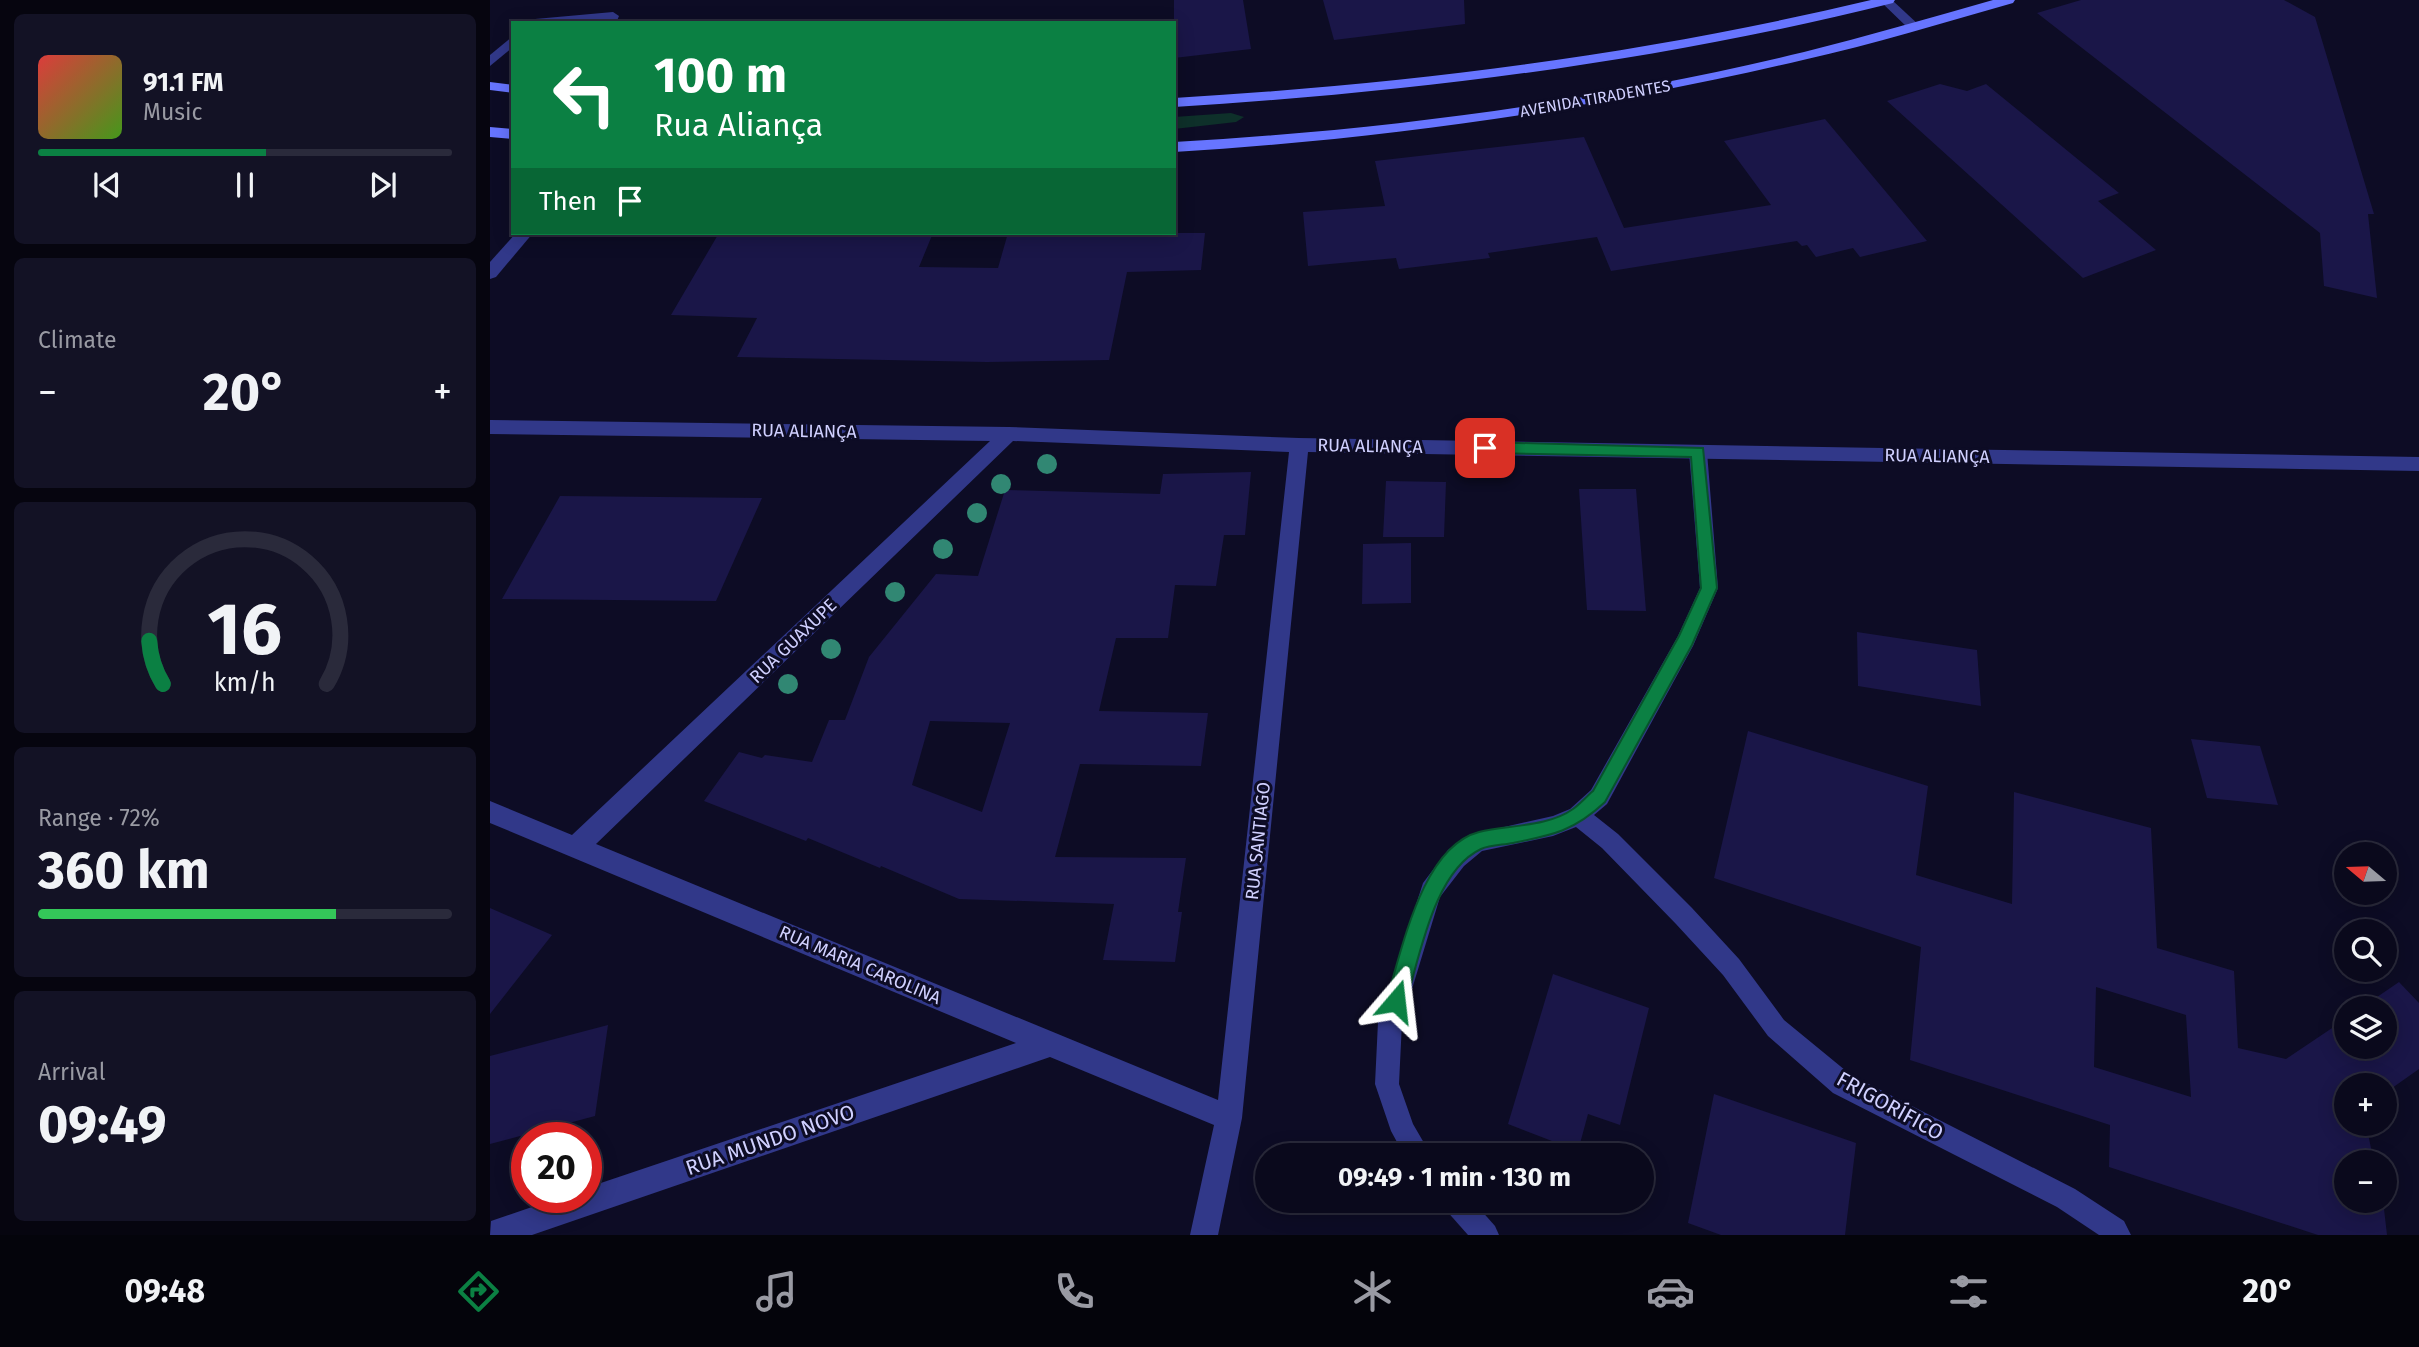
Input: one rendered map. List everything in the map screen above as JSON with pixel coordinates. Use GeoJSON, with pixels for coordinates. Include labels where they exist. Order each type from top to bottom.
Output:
{"type":"FeatureCollection","features":[{"type":"Feature","properties":{"kind":"main road","name":"AVENIDA TIRADENTES"},"geometry":{"type":"LineString","coordinates":[[1176,147],[1273,142],[1432,125],[1691,81],[1793,41],[1886,0]]}},
{"type":"Feature","properties":{"kind":"main road","name":"AVENIDA TIRADENTES"},"geometry":{"type":"LineString","coordinates":[[1176,103],[1414,85],[1642,53],[1793,41],[1914,26],[2008,0]]}},
{"type":"Feature","properties":{"kind":"main road"},"geometry":{"type":"LineString","coordinates":[[490,86],[511,89]]}},
{"type":"Feature","properties":{"kind":"main road"},"geometry":{"type":"LineString","coordinates":[[490,132],[511,134]]}},
{"type":"Feature","properties":{"kind":"street"},"geometry":{"type":"LineString","coordinates":[[490,273],[524,235]]}},
{"type":"Feature","properties":{"kind":"street","name":"RUA ALIANÇA"},"geometry":{"type":"LineString","coordinates":[[490,427],[1009,434],[1299,444],[2419,464]]}},
{"type":"Feature","properties":{"kind":"street","name":"RUA GUAXUPE"},"geometry":{"type":"LineString","coordinates":[[576,847],[1009,434]]}},
{"type":"Feature","properties":{"kind":"street","name":"RUA SANTIAGO"},"geometry":{"type":"LineString","coordinates":[[1204,1235],[1229,1118],[1299,444]]}},
{"type":"Feature","properties":{"kind":"street","name":"RUA MARIA CAROLINA"},"geometry":{"type":"LineString","coordinates":[[490,812],[1229,1118]]}},
{"type":"Feature","properties":{"kind":"street","name":"RUA MUNDO NOVO"},"geometry":{"type":"LineString","coordinates":[[491,1235],[1050,1044]]}},
{"type":"Feature","properties":{"kind":"lane"},"geometry":{"type":"LineString","coordinates":[[1886,0],[1914,26]]}},
{"type":"Feature","properties":{"kind":"lane"},"geometry":{"type":"LineString","coordinates":[[557,21],[613,16],[611,21]]}},
{"type":"Feature","properties":{"kind":"lane"},"geometry":{"type":"LineString","coordinates":[[490,62],[511,42]]}},
{"type":"Feature","properties":{"kind":"lane"},"geometry":{"type":"LineString","coordinates":[[1410,1143],[1403,1131],[1387,1084],[1390,1022],[1431,891],[1456,858],[1477,842],[1553,826],[1578,816],[1599,797],[1686,640],[1709,588],[1698,452]]}},
{"type":"Feature","properties":{"kind":"lane","name":"FRIGORÍFICO"},"geometry":{"type":"LineString","coordinates":[[1578,816],[1610,841],[1684,916],[1731,967],[1776,1028],[1842,1084],[2066,1198],[2115,1230],[2118,1235]]}},
{"type":"Feature","properties":{"kind":"lane"},"geometry":{"type":"LineString","coordinates":[[1466,1213],[1486,1235]]}},
{"type":"Feature","properties":{"kind":"green space"},"geometry":{"type":"Polygon","coordinates":[[[1231,113],[1244,117],[1236,122],[1176,129],[1176,117],[1231,113]]]}},
{"type":"Feature","properties":{"kind":"building"},"geometry":{"type":"Polygon","coordinates":[[[1174,0],[1243,0],[1251,49],[1176,58],[1174,0]]]}},
{"type":"Feature","properties":{"kind":"building"},"geometry":{"type":"Polygon","coordinates":[[[1323,0],[1464,0],[1465,24],[1334,40],[1323,0]]]}},
{"type":"Feature","properties":{"kind":"building"},"geometry":{"type":"Polygon","coordinates":[[[2081,0],[2284,0],[2315,17],[2374,214],[2368,214],[2377,298],[2324,286],[2320,233],[2037,13],[2081,0]]]}},
{"type":"Feature","properties":{"kind":"building"},"geometry":{"type":"Polygon","coordinates":[[[1940,84],[1967,91],[1986,84],[2119,193],[2098,201],[2156,250],[2083,278],[1887,101],[1940,84]]]}},
{"type":"Feature","properties":{"kind":"building"},"geometry":{"type":"Polygon","coordinates":[[[1825,119],[1927,241],[1860,257],[1853,248],[1816,257],[1807,245],[1802,246],[1797,241],[1611,271],[1597,237],[1488,253],[1490,258],[1399,269],[1396,258],[1308,266],[1303,212],[1385,206],[1375,161],[1584,137],[1624,228],[1771,205],[1724,141],[1825,119]]]}},
{"type":"Feature","properties":{"kind":"building"},"geometry":{"type":"Polygon","coordinates":[[[1205,233],[1201,270],[1127,272],[1109,360],[987,362],[737,357],[757,318],[671,315],[718,235],[932,235],[919,267],[998,268],[1007,235],[1205,233]]]}},
{"type":"Feature","properties":{"kind":"building"},"geometry":{"type":"Polygon","coordinates":[[[1251,472],[1245,535],[1224,535],[1216,586],[1175,585],[1168,638],[1116,638],[1099,711],[1208,713],[1201,766],[1080,764],[1055,857],[1186,858],[1178,912],[1182,912],[1175,962],[1103,960],[1114,904],[959,899],[881,866],[880,868],[808,838],[806,841],[704,801],[739,752],[762,758],[765,755],[812,762],[829,720],[845,720],[869,657],[936,574],[978,576],[1005,490],[1160,494],[1163,474],[1251,472]],[[930,721],[912,785],[982,812],[1010,723],[930,721]]]}},
{"type":"Feature","properties":{"kind":"building"},"geometry":{"type":"Polygon","coordinates":[[[1386,481],[1446,482],[1444,537],[1383,537],[1386,481]]]}},
{"type":"Feature","properties":{"kind":"building"},"geometry":{"type":"Polygon","coordinates":[[[1579,489],[1636,489],[1646,611],[1587,610],[1579,489]]]}},
{"type":"Feature","properties":{"kind":"building"},"geometry":{"type":"Polygon","coordinates":[[[560,496],[762,498],[716,601],[502,599],[560,496]]]}},
{"type":"Feature","properties":{"kind":"building"},"geometry":{"type":"Polygon","coordinates":[[[1411,543],[1411,603],[1362,604],[1363,544],[1411,543]]]}},
{"type":"Feature","properties":{"kind":"building"},"geometry":{"type":"Polygon","coordinates":[[[1857,632],[1977,650],[1981,706],[1858,686],[1857,632]]]}},
{"type":"Feature","properties":{"kind":"building"},"geometry":{"type":"Polygon","coordinates":[[[1748,731],[1928,786],[1916,875],[2012,904],[2014,792],[2151,828],[2157,948],[2234,971],[2238,1048],[2286,1059],[2334,1027],[2334,1059],[2397,1059],[2397,996],[2379,996],[2399,982],[2419,1003],[2419,1069],[2397,1085],[2397,1073],[2334,1073],[2334,1136],[2368,1136],[2371,1150],[2334,1150],[2334,1213],[2384,1213],[2387,1235],[2318,1235],[2109,1167],[2110,1125],[1910,1060],[1921,947],[1714,878],[1748,731]],[[2096,987],[2094,1067],[2191,1097],[2186,1015],[2096,987]]]}},
{"type":"Feature","properties":{"kind":"building"},"geometry":{"type":"Polygon","coordinates":[[[2191,739],[2260,746],[2278,805],[2207,798],[2191,739]]]}},
{"type":"Feature","properties":{"kind":"building"},"geometry":{"type":"Polygon","coordinates":[[[490,908],[552,935],[490,1014],[490,908]]]}},
{"type":"Feature","properties":{"kind":"building"},"geometry":{"type":"Polygon","coordinates":[[[1553,974],[1649,1008],[1620,1125],[1588,1114],[1580,1143],[1557,1143],[1508,1124],[1553,974]]]}},
{"type":"Feature","properties":{"kind":"building"},"geometry":{"type":"Polygon","coordinates":[[[608,1025],[595,1116],[572,1122],[511,1122],[511,1138],[490,1144],[490,1056],[608,1025]]]}},
{"type":"Feature","properties":{"kind":"building"},"geometry":{"type":"Polygon","coordinates":[[[1714,1094],[1856,1143],[1845,1235],[1721,1235],[1688,1223],[1714,1094]]]}},
{"type":"Feature","properties":{"kind":"route"},"geometry":{"type":"LineString","coordinates":[[1396,1001],[1431,891],[1456,858],[1477,842],[1553,826],[1578,816],[1599,797],[1686,640],[1709,588],[1698,452],[1485,448]]}}]}
